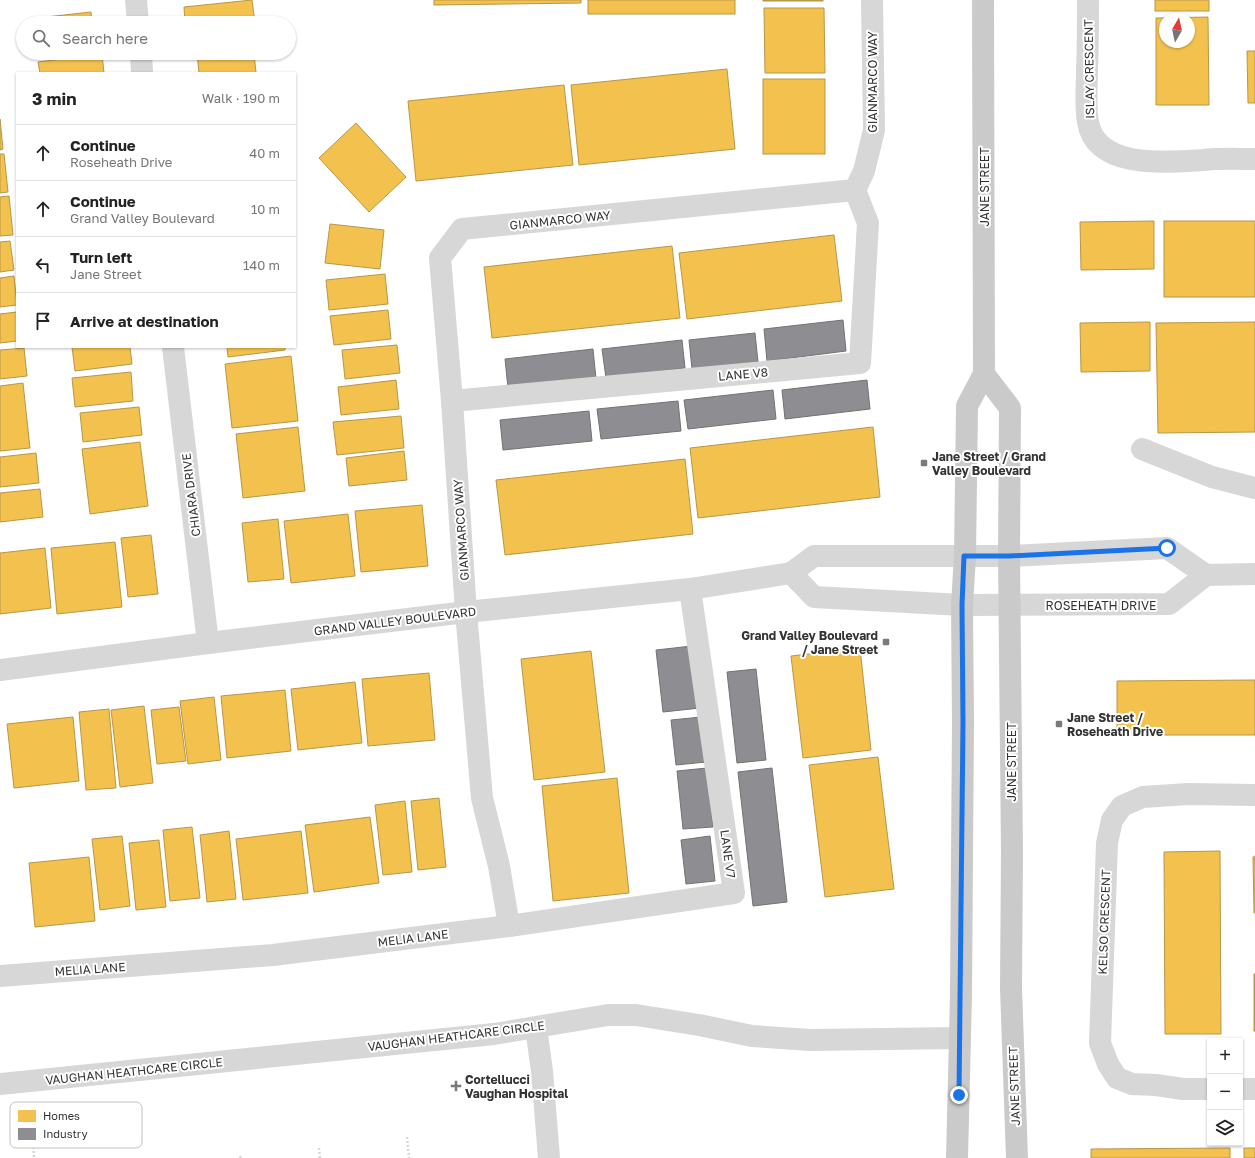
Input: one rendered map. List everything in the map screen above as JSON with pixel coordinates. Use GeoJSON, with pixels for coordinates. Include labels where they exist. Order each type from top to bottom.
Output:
{"type":"FeatureCollection","features":[{"type":"Feature","properties":{"kind":"main road","name":"JANE STREET"},"geometry":{"type":"LineString","coordinates":[[957,1158],[961,995],[963,722],[962,605],[967,406],[984,374],[983,0]]}},
{"type":"Feature","properties":{"kind":"main road","name":"JANE STREET"},"geometry":{"type":"LineString","coordinates":[[984,374],[1010,408],[1009,604],[1012,853],[1011,988],[1017,1158]]}},
{"type":"Feature","properties":{"kind":"street"},"geometry":{"type":"LineString","coordinates":[[136,0],[137,16]]}},
{"type":"Feature","properties":{"kind":"street","name":"GIANMARCO WAY"},"geometry":{"type":"LineString","coordinates":[[466,612],[452,401],[440,258],[462,229],[855,190],[864,171],[874,130],[872,0]]}},
{"type":"Feature","properties":{"kind":"street","name":"ISLAY CRESCENT"},"geometry":{"type":"LineString","coordinates":[[1088,0],[1088,123],[1100,145],[1114,155],[1145,161],[1176,162],[1255,159]]}},
{"type":"Feature","properties":{"kind":"street"},"geometry":{"type":"LineString","coordinates":[[141,60],[142,72]]}},
{"type":"Feature","properties":{"kind":"street","name":"LANE V8"},"geometry":{"type":"LineString","coordinates":[[452,401],[860,363],[868,223],[855,190]]}},
{"type":"Feature","properties":{"kind":"street","name":"CHIARA DRIVE"},"geometry":{"type":"LineString","coordinates":[[173,348],[208,643]]}},
{"type":"Feature","properties":{"kind":"street"},"geometry":{"type":"LineString","coordinates":[[1142,449],[1212,477],[1255,488]]}},
{"type":"Feature","properties":{"kind":"street"},"geometry":{"type":"LineString","coordinates":[[1009,556],[1167,548],[1206,575],[1255,574]]}},
{"type":"Feature","properties":{"kind":"street","name":"GRAND VALLEY BOULEVARD"},"geometry":{"type":"LineString","coordinates":[[0,670],[466,612],[690,589],[791,573],[814,556],[1009,556]]}},
{"type":"Feature","properties":{"kind":"street"},"geometry":{"type":"LineString","coordinates":[[791,573],[814,597],[962,605],[1009,604]]}},
{"type":"Feature","properties":{"kind":"street","name":"ROSEHEATH DRIVE"},"geometry":{"type":"LineString","coordinates":[[1009,604],[1169,604],[1206,575]]}},
{"type":"Feature","properties":{"kind":"street","name":"LANE V7"},"geometry":{"type":"LineString","coordinates":[[509,926],[734,893],[690,589]]}},
{"type":"Feature","properties":{"kind":"street"},"geometry":{"type":"LineString","coordinates":[[466,612],[482,798],[499,866],[509,926]]}},
{"type":"Feature","properties":{"kind":"street","name":"KELSO CRESCENT"},"geometry":{"type":"LineString","coordinates":[[1207,1089],[1183,1089],[1156,1085],[1132,1084],[1118,1078],[1108,1064],[1100,1043],[1108,843],[1112,820],[1122,806],[1143,797],[1188,794],[1255,795]]}},
{"type":"Feature","properties":{"kind":"street","name":"MELIA LANE"},"geometry":{"type":"LineString","coordinates":[[0,976],[273,955],[509,926]]}},
{"type":"Feature","properties":{"kind":"street","name":"VAUGHAN HEATHCARE CIRCLE"},"geometry":{"type":"LineString","coordinates":[[0,1084],[494,1034],[536,1028],[608,1014],[629,1015],[699,1025],[752,1036],[810,1040],[959,1038]]}},
{"type":"Feature","properties":{"kind":"street"},"geometry":{"type":"LineString","coordinates":[[536,1028],[542,1071],[549,1158]]}},
{"type":"Feature","properties":{"kind":"street"},"geometry":{"type":"LineString","coordinates":[[1243,1089],[1255,1089]]}},
{"type":"Feature","properties":{"kind":"path"},"geometry":{"type":"LineString","coordinates":[[407,1137],[409,1158]]}},
{"type":"Feature","properties":{"kind":"path"},"geometry":{"type":"LineString","coordinates":[[33,1148],[34,1158]]}},
{"type":"Feature","properties":{"kind":"path"},"geometry":{"type":"LineString","coordinates":[[319,1148],[320,1158]]}},
{"type":"Feature","properties":{"kind":"building: Homes"},"geometry":{"type":"Polygon","coordinates":[[[252,0],[254,16],[185,16],[184,7],[252,0]]]}},
{"type":"Feature","properties":{"kind":"building: Homes"},"geometry":{"type":"Polygon","coordinates":[[[434,0],[581,0],[581,3],[434,5],[434,0]]]}},
{"type":"Feature","properties":{"kind":"building: Homes"},"geometry":{"type":"Polygon","coordinates":[[[588,0],[735,0],[735,14],[588,14],[588,0]]]}},
{"type":"Feature","properties":{"kind":"building: Homes"},"geometry":{"type":"Polygon","coordinates":[[[823,0],[823,1],[763,1],[823,0]]]}},
{"type":"Feature","properties":{"kind":"building: Homes"},"geometry":{"type":"Polygon","coordinates":[[[1155,0],[1209,0],[1209,11],[1155,11],[1155,0]]]}},
{"type":"Feature","properties":{"kind":"building: Homes"},"geometry":{"type":"Polygon","coordinates":[[[764,8],[824,8],[825,73],[765,73],[764,8]]]}},
{"type":"Feature","properties":{"kind":"building: Homes"},"geometry":{"type":"Polygon","coordinates":[[[91,12],[91,16],[55,16],[91,12]]]}},
{"type":"Feature","properties":{"kind":"building: Homes"},"geometry":{"type":"Polygon","coordinates":[[[1195,17],[1208,17],[1209,105],[1156,105],[1156,18],[1159,18],[1159,48],[1195,48],[1195,17]]]}},
{"type":"Feature","properties":{"kind":"building: Homes"},"geometry":{"type":"Polygon","coordinates":[[[1247,51],[1255,51],[1255,103],[1248,103],[1247,51]]]}},
{"type":"Feature","properties":{"kind":"building: Homes"},"geometry":{"type":"Polygon","coordinates":[[[54,60],[103,60],[104,72],[40,72],[38,62],[54,60]]]}},
{"type":"Feature","properties":{"kind":"building: Homes"},"geometry":{"type":"Polygon","coordinates":[[[198,60],[255,60],[256,72],[199,72],[198,60]]]}},
{"type":"Feature","properties":{"kind":"building: Homes"},"geometry":{"type":"Polygon","coordinates":[[[727,69],[735,149],[579,165],[571,85],[727,69]]]}},
{"type":"Feature","properties":{"kind":"building: Homes"},"geometry":{"type":"Polygon","coordinates":[[[763,79],[825,79],[825,154],[763,154],[763,79]]]}},
{"type":"Feature","properties":{"kind":"building: Homes"},"geometry":{"type":"Polygon","coordinates":[[[564,85],[573,165],[416,181],[408,101],[564,85]]]}},
{"type":"Feature","properties":{"kind":"building: Homes"},"geometry":{"type":"Polygon","coordinates":[[[0,119],[3,149],[0,150],[0,119]]]}},
{"type":"Feature","properties":{"kind":"building: Homes"},"geometry":{"type":"Polygon","coordinates":[[[356,123],[406,177],[369,212],[319,158],[356,123]]]}},
{"type":"Feature","properties":{"kind":"building: Homes"},"geometry":{"type":"Polygon","coordinates":[[[0,154],[4,154],[8,192],[0,193],[0,154]]]}},
{"type":"Feature","properties":{"kind":"building: Homes"},"geometry":{"type":"Polygon","coordinates":[[[9,196],[13,235],[0,236],[0,197],[9,196]]]}},
{"type":"Feature","properties":{"kind":"building: Homes"},"geometry":{"type":"Polygon","coordinates":[[[1154,221],[1154,269],[1081,270],[1080,222],[1154,221]]]}},
{"type":"Feature","properties":{"kind":"building: Homes"},"geometry":{"type":"Polygon","coordinates":[[[1164,221],[1255,221],[1255,297],[1164,297],[1164,221]]]}},
{"type":"Feature","properties":{"kind":"building: Homes"},"geometry":{"type":"Polygon","coordinates":[[[330,224],[384,230],[380,269],[325,263],[330,224]]]}},
{"type":"Feature","properties":{"kind":"building: Homes"},"geometry":{"type":"Polygon","coordinates":[[[834,235],[842,301],[687,319],[679,253],[834,235]]]}},
{"type":"Feature","properties":{"kind":"building: Homes"},"geometry":{"type":"Polygon","coordinates":[[[10,241],[14,270],[0,272],[0,242],[10,241]]]}},
{"type":"Feature","properties":{"kind":"building: Homes"},"geometry":{"type":"Polygon","coordinates":[[[672,246],[680,318],[492,338],[484,267],[672,246]]]}},
{"type":"Feature","properties":{"kind":"building: Homes"},"geometry":{"type":"Polygon","coordinates":[[[385,274],[388,304],[329,310],[326,280],[385,274]]]}},
{"type":"Feature","properties":{"kind":"building: Homes"},"geometry":{"type":"Polygon","coordinates":[[[14,276],[16,305],[0,307],[0,278],[14,276]]]}},
{"type":"Feature","properties":{"kind":"building: Homes"},"geometry":{"type":"Polygon","coordinates":[[[388,310],[391,339],[334,345],[330,316],[388,310]]]}},
{"type":"Feature","properties":{"kind":"building: Homes"},"geometry":{"type":"Polygon","coordinates":[[[16,312],[16,341],[0,343],[0,314],[16,312]]]}},
{"type":"Feature","properties":{"kind":"building: Homes"},"geometry":{"type":"Polygon","coordinates":[[[1150,322],[1150,371],[1081,372],[1080,323],[1150,322]]]}},
{"type":"Feature","properties":{"kind":"building: Homes"},"geometry":{"type":"Polygon","coordinates":[[[1255,322],[1255,432],[1158,433],[1156,323],[1255,322]]]}},
{"type":"Feature","properties":{"kind":"building: Homes"},"geometry":{"type":"Polygon","coordinates":[[[397,345],[400,373],[345,379],[342,350],[397,345]]]}},
{"type":"Feature","properties":{"kind":"building: Homes"},"geometry":{"type":"Polygon","coordinates":[[[24,348],[27,376],[0,379],[0,350],[24,348]]]}},
{"type":"Feature","properties":{"kind":"building: Homes"},"geometry":{"type":"Polygon","coordinates":[[[72,348],[130,348],[132,364],[75,371],[72,348]]]}},
{"type":"Feature","properties":{"kind":"building: Homes"},"geometry":{"type":"Polygon","coordinates":[[[227,348],[285,348],[285,350],[228,357],[227,348]]]}},
{"type":"Feature","properties":{"kind":"building: Homes"},"geometry":{"type":"Polygon","coordinates":[[[291,356],[298,421],[232,428],[225,364],[291,356]]]}},
{"type":"Feature","properties":{"kind":"building: Homes"},"geometry":{"type":"Polygon","coordinates":[[[131,372],[133,401],[75,407],[72,378],[131,372]]]}},
{"type":"Feature","properties":{"kind":"building: Homes"},"geometry":{"type":"Polygon","coordinates":[[[396,380],[399,409],[341,415],[338,387],[396,380]]]}},
{"type":"Feature","properties":{"kind":"building: Homes"},"geometry":{"type":"Polygon","coordinates":[[[23,383],[30,448],[0,451],[0,386],[23,383]]]}},
{"type":"Feature","properties":{"kind":"building: Homes"},"geometry":{"type":"Polygon","coordinates":[[[139,407],[142,435],[83,442],[80,413],[139,407]]]}},
{"type":"Feature","properties":{"kind":"building: Homes"},"geometry":{"type":"Polygon","coordinates":[[[401,416],[404,448],[337,455],[333,422],[401,416]]]}},
{"type":"Feature","properties":{"kind":"building: Homes"},"geometry":{"type":"Polygon","coordinates":[[[298,427],[305,491],[243,498],[236,434],[298,427]]]}},
{"type":"Feature","properties":{"kind":"building: Homes"},"geometry":{"type":"Polygon","coordinates":[[[873,427],[880,497],[698,518],[690,448],[873,427]]]}},
{"type":"Feature","properties":{"kind":"building: Homes"},"geometry":{"type":"Polygon","coordinates":[[[140,442],[148,506],[90,514],[82,449],[140,442]]]}},
{"type":"Feature","properties":{"kind":"building: Homes"},"geometry":{"type":"Polygon","coordinates":[[[404,451],[407,480],[349,486],[346,458],[404,451]]]}},
{"type":"Feature","properties":{"kind":"building: Homes"},"geometry":{"type":"Polygon","coordinates":[[[36,453],[39,483],[0,487],[0,457],[36,453]]]}},
{"type":"Feature","properties":{"kind":"building: Homes"},"geometry":{"type":"Polygon","coordinates":[[[685,459],[693,534],[505,555],[496,480],[685,459]]]}},
{"type":"Feature","properties":{"kind":"building: Homes"},"geometry":{"type":"Polygon","coordinates":[[[40,489],[43,517],[0,522],[0,493],[40,489]]]}},
{"type":"Feature","properties":{"kind":"building: Homes"},"geometry":{"type":"Polygon","coordinates":[[[422,505],[428,566],[361,572],[355,511],[422,505]]]}},
{"type":"Feature","properties":{"kind":"building: Homes"},"geometry":{"type":"Polygon","coordinates":[[[348,514],[355,576],[291,583],[284,521],[348,514]]]}},
{"type":"Feature","properties":{"kind":"building: Homes"},"geometry":{"type":"Polygon","coordinates":[[[278,519],[284,579],[248,582],[242,523],[278,519]]]}},
{"type":"Feature","properties":{"kind":"building: Homes"},"geometry":{"type":"Polygon","coordinates":[[[151,535],[158,594],[128,597],[121,538],[151,535]]]}},
{"type":"Feature","properties":{"kind":"building: Homes"},"geometry":{"type":"Polygon","coordinates":[[[115,542],[122,607],[57,614],[51,548],[115,542]]]}},
{"type":"Feature","properties":{"kind":"building: Homes"},"geometry":{"type":"Polygon","coordinates":[[[45,548],[51,608],[0,614],[0,553],[45,548]]]}},
{"type":"Feature","properties":{"kind":"building: Homes"},"geometry":{"type":"Polygon","coordinates":[[[860,648],[871,750],[803,758],[791,656],[860,648]]]}},
{"type":"Feature","properties":{"kind":"building: Homes"},"geometry":{"type":"Polygon","coordinates":[[[591,651],[605,772],[534,780],[521,659],[591,651]]]}},
{"type":"Feature","properties":{"kind":"building: Homes"},"geometry":{"type":"Polygon","coordinates":[[[429,673],[435,740],[368,746],[362,679],[429,673]]]}},
{"type":"Feature","properties":{"kind":"building: Homes"},"geometry":{"type":"Polygon","coordinates":[[[1255,680],[1255,735],[1117,735],[1117,681],[1255,680]]]}},
{"type":"Feature","properties":{"kind":"building: Homes"},"geometry":{"type":"Polygon","coordinates":[[[355,682],[362,743],[298,750],[291,689],[355,682]]]}},
{"type":"Feature","properties":{"kind":"building: Homes"},"geometry":{"type":"Polygon","coordinates":[[[285,690],[291,751],[227,758],[221,696],[285,690]]]}},
{"type":"Feature","properties":{"kind":"building: Homes"},"geometry":{"type":"Polygon","coordinates":[[[214,697],[221,760],[188,764],[180,701],[214,697]]]}},
{"type":"Feature","properties":{"kind":"building: Homes"},"geometry":{"type":"Polygon","coordinates":[[[144,706],[153,783],[120,787],[111,710],[144,706]]]}},
{"type":"Feature","properties":{"kind":"building: Homes"},"geometry":{"type":"Polygon","coordinates":[[[179,707],[186,761],[157,764],[151,710],[179,707]]]}},
{"type":"Feature","properties":{"kind":"building: Homes"},"geometry":{"type":"Polygon","coordinates":[[[109,709],[116,788],[86,790],[79,712],[109,709]]]}},
{"type":"Feature","properties":{"kind":"building: Homes"},"geometry":{"type":"Polygon","coordinates":[[[73,717],[79,781],[14,788],[7,724],[73,717]]]}},
{"type":"Feature","properties":{"kind":"building: Homes"},"geometry":{"type":"Polygon","coordinates":[[[878,757],[894,889],[825,897],[809,765],[878,757]]]}},
{"type":"Feature","properties":{"kind":"building: Homes"},"geometry":{"type":"Polygon","coordinates":[[[617,778],[629,893],[553,901],[542,786],[617,778]]]}},
{"type":"Feature","properties":{"kind":"building: Homes"},"geometry":{"type":"Polygon","coordinates":[[[439,798],[446,867],[418,870],[411,801],[439,798]]]}},
{"type":"Feature","properties":{"kind":"building: Homes"},"geometry":{"type":"Polygon","coordinates":[[[405,801],[412,872],[383,875],[375,805],[405,801]]]}},
{"type":"Feature","properties":{"kind":"building: Homes"},"geometry":{"type":"Polygon","coordinates":[[[370,817],[379,883],[314,892],[305,825],[370,817]]]}},
{"type":"Feature","properties":{"kind":"building: Homes"},"geometry":{"type":"Polygon","coordinates":[[[192,827],[200,898],[170,901],[163,830],[192,827]]]}},
{"type":"Feature","properties":{"kind":"building: Homes"},"geometry":{"type":"Polygon","coordinates":[[[229,831],[236,899],[207,902],[200,835],[229,831]]]}},
{"type":"Feature","properties":{"kind":"building: Homes"},"geometry":{"type":"Polygon","coordinates":[[[301,831],[308,893],[243,900],[236,839],[301,831]]]}},
{"type":"Feature","properties":{"kind":"building: Homes"},"geometry":{"type":"Polygon","coordinates":[[[122,836],[130,906],[100,910],[92,839],[122,836]]]}},
{"type":"Feature","properties":{"kind":"building: Homes"},"geometry":{"type":"Polygon","coordinates":[[[159,840],[166,907],[136,910],[129,843],[159,840]]]}},
{"type":"Feature","properties":{"kind":"building: Homes"},"geometry":{"type":"Polygon","coordinates":[[[1220,851],[1221,1034],[1165,1034],[1164,852],[1220,851]]]}},
{"type":"Feature","properties":{"kind":"building: Homes"},"geometry":{"type":"Polygon","coordinates":[[[1255,856],[1255,913],[1254,913],[1253,857],[1255,856]]]}},
{"type":"Feature","properties":{"kind":"building: Homes"},"geometry":{"type":"Polygon","coordinates":[[[89,857],[95,921],[35,927],[29,863],[89,857]]]}},
{"type":"Feature","properties":{"kind":"building: Homes"},"geometry":{"type":"Polygon","coordinates":[[[1255,974],[1255,1031],[1254,1031],[1255,974]]]}},
{"type":"Feature","properties":{"kind":"building: Homes"},"geometry":{"type":"Polygon","coordinates":[[[1230,1148],[1230,1158],[1091,1158],[1091,1149],[1230,1148]]]}},
{"type":"Feature","properties":{"kind":"building: Homes"},"geometry":{"type":"Polygon","coordinates":[[[1244,1148],[1255,1148],[1255,1158],[1244,1158],[1244,1148]]]}},
{"type":"Feature","properties":{"kind":"building: Industry"},"geometry":{"type":"Polygon","coordinates":[[[843,320],[846,351],[767,361],[764,329],[843,320]]]}},
{"type":"Feature","properties":{"kind":"building: Industry"},"geometry":{"type":"Polygon","coordinates":[[[755,333],[758,362],[692,369],[689,340],[755,333]]]}},
{"type":"Feature","properties":{"kind":"building: Industry"},"geometry":{"type":"Polygon","coordinates":[[[682,340],[685,368],[606,378],[602,349],[682,340]]]}},
{"type":"Feature","properties":{"kind":"building: Industry"},"geometry":{"type":"Polygon","coordinates":[[[593,349],[596,379],[508,388],[505,359],[593,349]]]}},
{"type":"Feature","properties":{"kind":"building: Industry"},"geometry":{"type":"Polygon","coordinates":[[[867,380],[870,409],[785,419],[782,390],[867,380]]]}},
{"type":"Feature","properties":{"kind":"building: Industry"},"geometry":{"type":"Polygon","coordinates":[[[773,390],[776,419],[688,429],[684,400],[773,390]]]}},
{"type":"Feature","properties":{"kind":"building: Industry"},"geometry":{"type":"Polygon","coordinates":[[[678,401],[681,431],[601,439],[597,409],[678,401]]]}},
{"type":"Feature","properties":{"kind":"building: Industry"},"geometry":{"type":"Polygon","coordinates":[[[589,411],[592,441],[503,450],[500,420],[589,411]]]}},
{"type":"Feature","properties":{"kind":"building: Industry"},"geometry":{"type":"Polygon","coordinates":[[[692,646],[700,708],[663,712],[656,650],[692,646]]]}},
{"type":"Feature","properties":{"kind":"building: Industry"},"geometry":{"type":"Polygon","coordinates":[[[756,669],[766,760],[737,763],[727,672],[756,669]]]}},
{"type":"Feature","properties":{"kind":"building: Industry"},"geometry":{"type":"Polygon","coordinates":[[[701,717],[706,762],[676,765],[671,720],[701,717]]]}},
{"type":"Feature","properties":{"kind":"building: Industry"},"geometry":{"type":"Polygon","coordinates":[[[707,768],[713,827],[683,829],[677,771],[707,768]]]}},
{"type":"Feature","properties":{"kind":"building: Industry"},"geometry":{"type":"Polygon","coordinates":[[[772,768],[787,902],[753,906],[738,772],[772,768]]]}},
{"type":"Feature","properties":{"kind":"building: Industry"},"geometry":{"type":"Polygon","coordinates":[[[710,836],[715,881],[686,884],[681,840],[710,836]]]}},
{"type":"Feature","properties":{"kind":"place","name":"Jane Street / Grand Valley Boulevard"},"geometry":{"type":"Point","coordinates":[924,463]}},
{"type":"Feature","properties":{"kind":"place","name":"Grand Valley Boulevard / Jane Street"},"geometry":{"type":"Point","coordinates":[886,642]}},
{"type":"Feature","properties":{"kind":"place","name":"Jane Street / Roseheath Drive"},"geometry":{"type":"Point","coordinates":[1059,724]}},
{"type":"Feature","properties":{"kind":"place","name":"Cortellucci Vaughan Hospital"},"geometry":{"type":"Point","coordinates":[456,1086]}},
{"type":"Feature","properties":{"kind":"route"},"geometry":{"type":"LineString","coordinates":[[959,1095],[963,722],[962,605],[964,556],[1009,556],[1167,548]]}}]}
